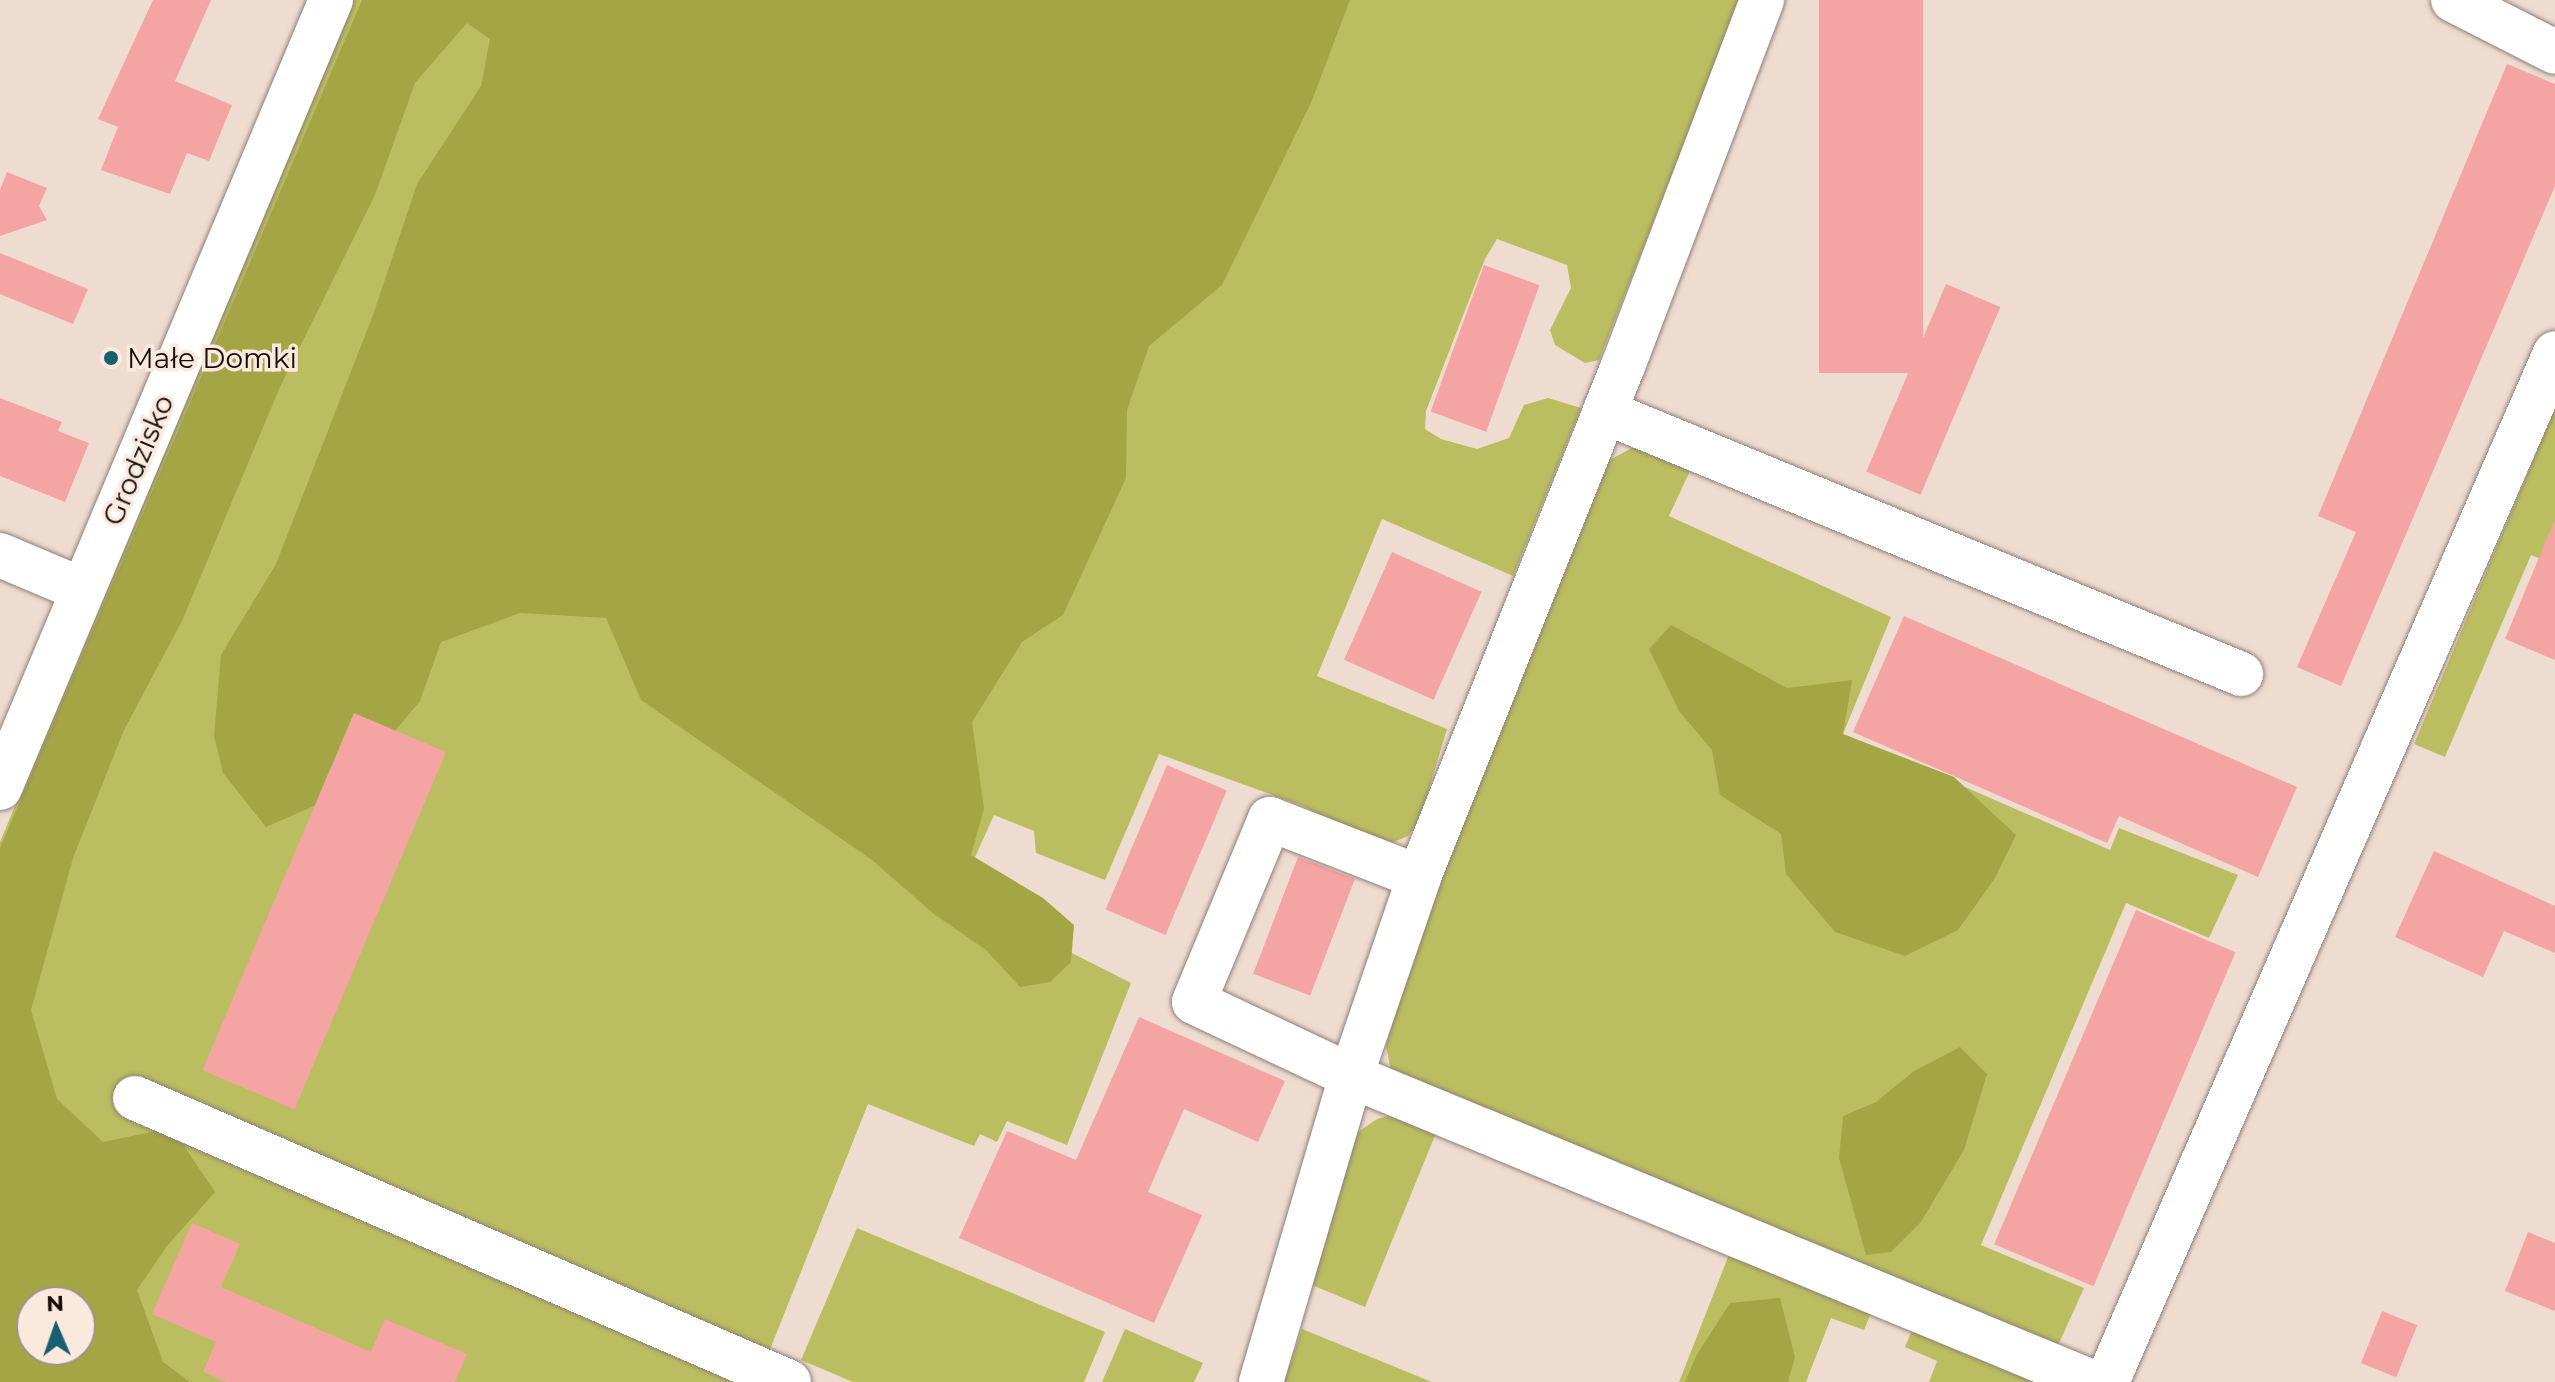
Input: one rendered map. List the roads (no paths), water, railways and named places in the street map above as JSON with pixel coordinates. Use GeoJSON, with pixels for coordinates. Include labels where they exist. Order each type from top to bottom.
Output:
{"type":"FeatureCollection","features":[{"type":"Feature","properties":{"kind":"street","name":"Grodzisko"},"geometry":{"type":"LineString","coordinates":[[0,788],[331,0]]}},
{"type":"Feature","properties":{"kind":"street"},"geometry":{"type":"LineString","coordinates":[[1261,1382],[1351,1076],[1419,877],[1605,412],[1762,0]]}},
{"type":"Feature","properties":{"kind":"street"},"geometry":{"type":"LineString","coordinates":[[2453,0],[2555,52]]}},
{"type":"Feature","properties":{"kind":"street"},"geometry":{"type":"LineString","coordinates":[[2107,1382],[2555,353]]}},
{"type":"Feature","properties":{"kind":"street"},"geometry":{"type":"LineString","coordinates":[[1605,412],[2241,674]]}},
{"type":"Feature","properties":{"kind":"street"},"geometry":{"type":"LineString","coordinates":[[0,555],[83,590]]}},
{"type":"Feature","properties":{"kind":"street"},"geometry":{"type":"LineString","coordinates":[[1419,877],[1270,819],[1194,1002],[1351,1076],[2092,1382]]}},
{"type":"Feature","properties":{"kind":"street"},"geometry":{"type":"LineString","coordinates":[[135,1098],[789,1382]]}},
{"type":"Feature","properties":{"kind":"place","name":"Małe Domki"},"geometry":{"type":"Point","coordinates":[111,358]}}]}
